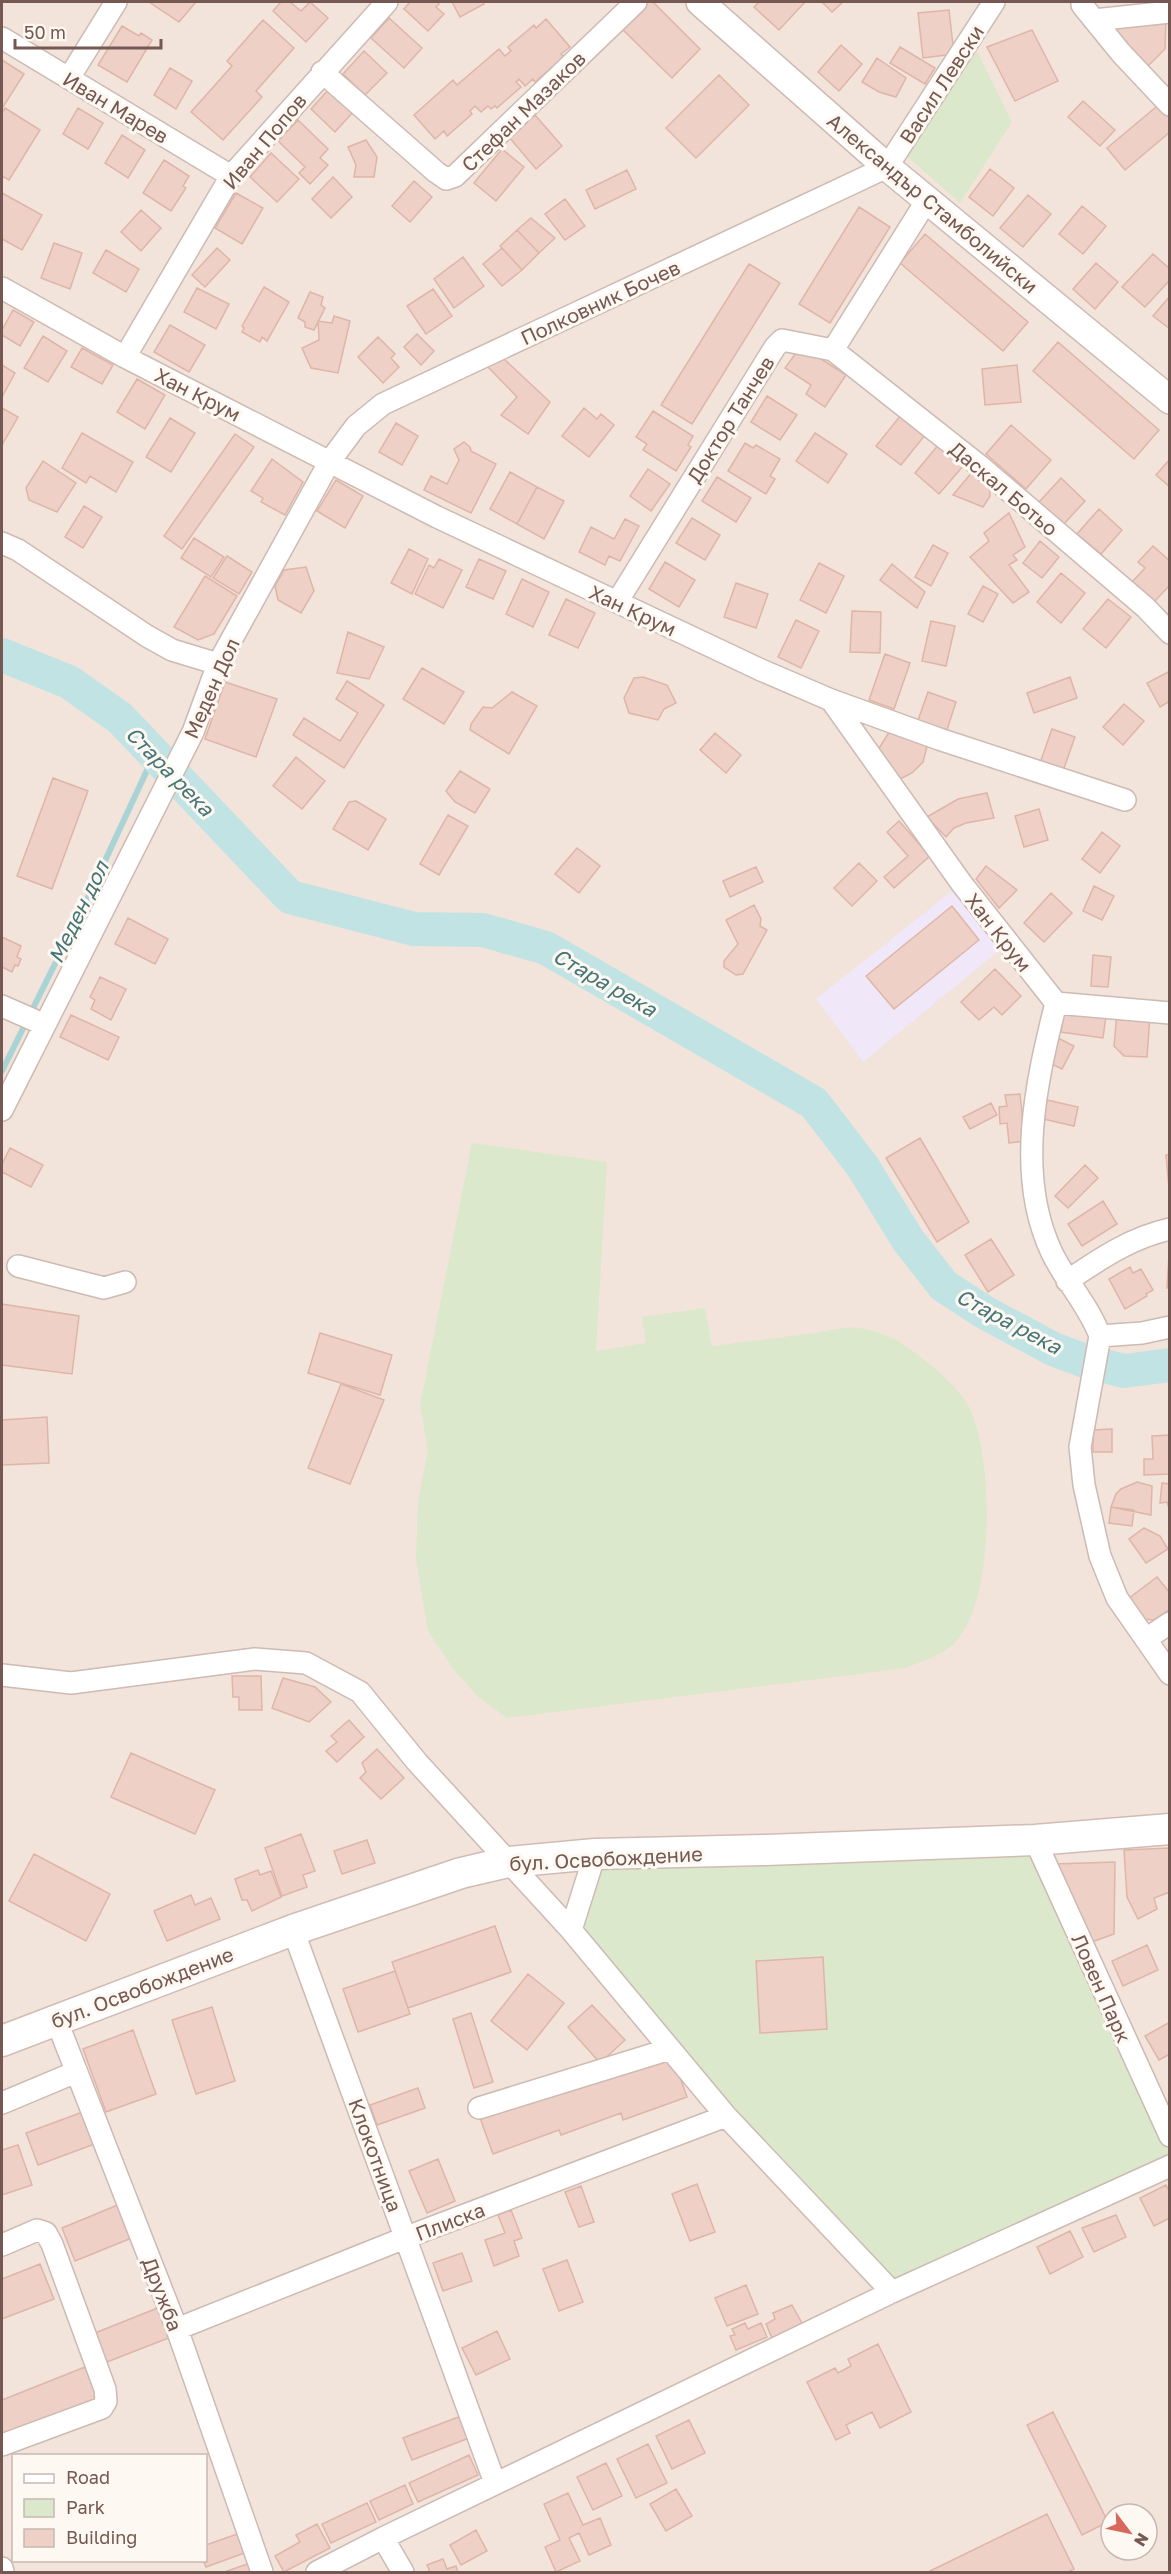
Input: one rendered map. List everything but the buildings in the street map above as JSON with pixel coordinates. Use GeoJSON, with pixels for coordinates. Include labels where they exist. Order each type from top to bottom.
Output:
{"type":"FeatureCollection","features":[{"type":"Feature","properties":{"kind":"main road","name":"бул. Освобождение"},"geometry":{"type":"LineString","coordinates":[[2,2041],[293,1930],[461,1873],[508,1862],[595,1854],[1035,1840],[1170,1829]]}},
{"type":"Feature","properties":{"kind":"street"},"geometry":{"type":"LineString","coordinates":[[69,78],[116,2]]}},
{"type":"Feature","properties":{"kind":"street","name":"Иван Попов"},"geometry":{"type":"LineString","coordinates":[[125,357],[231,176],[387,2]]}},
{"type":"Feature","properties":{"kind":"street","name":"Стефан Мазаков"},"geometry":{"type":"LineString","coordinates":[[322,72],[436,172],[446,178],[455,176],[636,2]]}},
{"type":"Feature","properties":{"kind":"street","name":"Александър Стамболийски"},"geometry":{"type":"LineString","coordinates":[[700,2],[887,167],[1170,400]]}},
{"type":"Feature","properties":{"kind":"street","name":"Васил Левски"},"geometry":{"type":"LineString","coordinates":[[887,167],[994,2]]}},
{"type":"Feature","properties":{"kind":"street"},"geometry":{"type":"LineString","coordinates":[[1170,12],[1088,13],[1170,105]]}},
{"type":"Feature","properties":{"kind":"street","name":"Иван Марев"},"geometry":{"type":"LineString","coordinates":[[2,38],[231,176]]}},
{"type":"Feature","properties":{"kind":"street","name":"Полковник Бочев"},"geometry":{"type":"LineString","coordinates":[[330,461],[356,426],[383,404],[887,167]]}},
{"type":"Feature","properties":{"kind":"street"},"geometry":{"type":"LineString","coordinates":[[833,350],[927,200]]}},
{"type":"Feature","properties":{"kind":"street","name":"Хан Крум"},"geometry":{"type":"LineString","coordinates":[[2,288],[125,357],[436,517],[831,700],[962,884],[1056,1002]]}},
{"type":"Feature","properties":{"kind":"street","name":"Доктор Танчев"},"geometry":{"type":"LineString","coordinates":[[617,602],[775,347],[782,340],[833,350]]}},
{"type":"Feature","properties":{"kind":"street","name":"Даскал Ботьо"},"geometry":{"type":"LineString","coordinates":[[833,350],[981,467],[1145,607],[1170,633]]}},
{"type":"Feature","properties":{"kind":"street","name":"Меден Дол"},"geometry":{"type":"LineString","coordinates":[[2,1110],[35,1020],[139,838],[193,732],[218,664],[330,461]]}},
{"type":"Feature","properties":{"kind":"street"},"geometry":{"type":"LineString","coordinates":[[2,543],[18,550],[147,636],[172,650],[218,664]]}},
{"type":"Feature","properties":{"kind":"street"},"geometry":{"type":"LineString","coordinates":[[831,700],[939,740],[1125,800]]}},
{"type":"Feature","properties":{"kind":"street"},"geometry":{"type":"LineString","coordinates":[[1170,1013],[1056,1002],[1038,1072],[1032,1163],[1039,1221],[1067,1281],[1094,1321],[1099,1342],[1080,1448],[1084,1485],[1100,1556],[1117,1598],[1170,1674]]}},
{"type":"Feature","properties":{"kind":"street"},"geometry":{"type":"LineString","coordinates":[[2,1006],[35,1020]]}},
{"type":"Feature","properties":{"kind":"street"},"geometry":{"type":"LineString","coordinates":[[1067,1281],[1121,1245],[1148,1234],[1170,1229]]}},
{"type":"Feature","properties":{"kind":"street"},"geometry":{"type":"LineString","coordinates":[[18,1266],[104,1288],[125,1282]]}},
{"type":"Feature","properties":{"kind":"street"},"geometry":{"type":"LineString","coordinates":[[1099,1342],[1170,1327]]}},
{"type":"Feature","properties":{"kind":"street"},"geometry":{"type":"LineString","coordinates":[[1146,1639],[1170,1623]]}},
{"type":"Feature","properties":{"kind":"street"},"geometry":{"type":"LineString","coordinates":[[2,1675],[71,1683],[255,1659],[306,1663],[360,1692],[417,1762],[571,1930],[726,2116],[892,2292]]}},
{"type":"Feature","properties":{"kind":"street","name":"Ловен Парк"},"geometry":{"type":"LineString","coordinates":[[1035,1840],[1170,2136]]}},
{"type":"Feature","properties":{"kind":"street"},"geometry":{"type":"LineString","coordinates":[[571,1930],[595,1854]]}},
{"type":"Feature","properties":{"kind":"street","name":"Клокотница"},"geometry":{"type":"LineString","coordinates":[[293,1930],[495,2483]]}},
{"type":"Feature","properties":{"kind":"street","name":"Дружба"},"geometry":{"type":"LineString","coordinates":[[56,2019],[177,2329],[262,2572]]}},
{"type":"Feature","properties":{"kind":"street"},"geometry":{"type":"LineString","coordinates":[[479,2108],[670,2049]]}},
{"type":"Feature","properties":{"kind":"street"},"geometry":{"type":"LineString","coordinates":[[2,2103],[76,2072]]}},
{"type":"Feature","properties":{"kind":"street","name":"Плиска"},"geometry":{"type":"LineString","coordinates":[[177,2329],[407,2237],[726,2116]]}},
{"type":"Feature","properties":{"kind":"street"},"geometry":{"type":"LineString","coordinates":[[317,2572],[495,2483],[892,2292],[1170,2166]]}},
{"type":"Feature","properties":{"kind":"street"},"geometry":{"type":"LineString","coordinates":[[2,2245],[37,2230],[46,2234],[52,2244],[105,2389],[106,2401],[102,2408],[2,2445]]}},
{"type":"Feature","properties":{"kind":"street"},"geometry":{"type":"LineString","coordinates":[[383,2538],[403,2572]]}},
{"type":"Feature","properties":{"kind":"street"},"geometry":{"type":"LineString","coordinates":[[2,2568],[3,2572]]}},
{"type":"Feature","properties":{"kind":"shaded area"},"geometry":{"type":"Polygon","coordinates":[[[2,2],[1169,2],[1169,2572],[2,2572],[2,2]]]}},
{"type":"Feature","properties":{"kind":"shaded area"},"geometry":{"type":"Polygon","coordinates":[[[958,886],[1007,944],[863,1062],[816,999],[958,886]]]}},
{"type":"Feature","properties":{"kind":"green space"},"geometry":{"type":"Polygon","coordinates":[[[977,51],[1012,122],[960,203],[907,156],[977,51]]]}},
{"type":"Feature","properties":{"kind":"green space"},"geometry":{"type":"Polygon","coordinates":[[[472,1143],[607,1162],[596,1351],[646,1343],[642,1317],[705,1308],[712,1346],[842,1328],[861,1329],[877,1332],[904,1345],[925,1360],[956,1389],[969,1407],[977,1430],[983,1458],[987,1526],[978,1592],[969,1620],[952,1645],[933,1657],[905,1668],[507,1718],[478,1697],[454,1670],[428,1631],[416,1559],[418,1501],[428,1450],[420,1405],[472,1143]]]}},
{"type":"Feature","properties":{"kind":"green space"},"geometry":{"type":"Polygon","coordinates":[[[1035,1840],[1169,2136],[1169,2166],[892,2292],[571,1930],[595,1854],[1035,1840]]]}},
{"type":"Feature","properties":{"kind":"waterway","name":"Стара река"},"geometry":{"type":"LineString","coordinates":[[2,655],[69,682],[120,718],[290,897],[414,929],[483,930],[546,948],[814,1103],[863,1167],[908,1240],[944,1286],[984,1312],[1053,1349],[1085,1361],[1124,1371],[1170,1365]]}},
{"type":"Feature","properties":{"kind":"waterway","name":"Меден дол"},"geometry":{"type":"LineString","coordinates":[[2,1071],[91,891],[155,753]]}}]}
